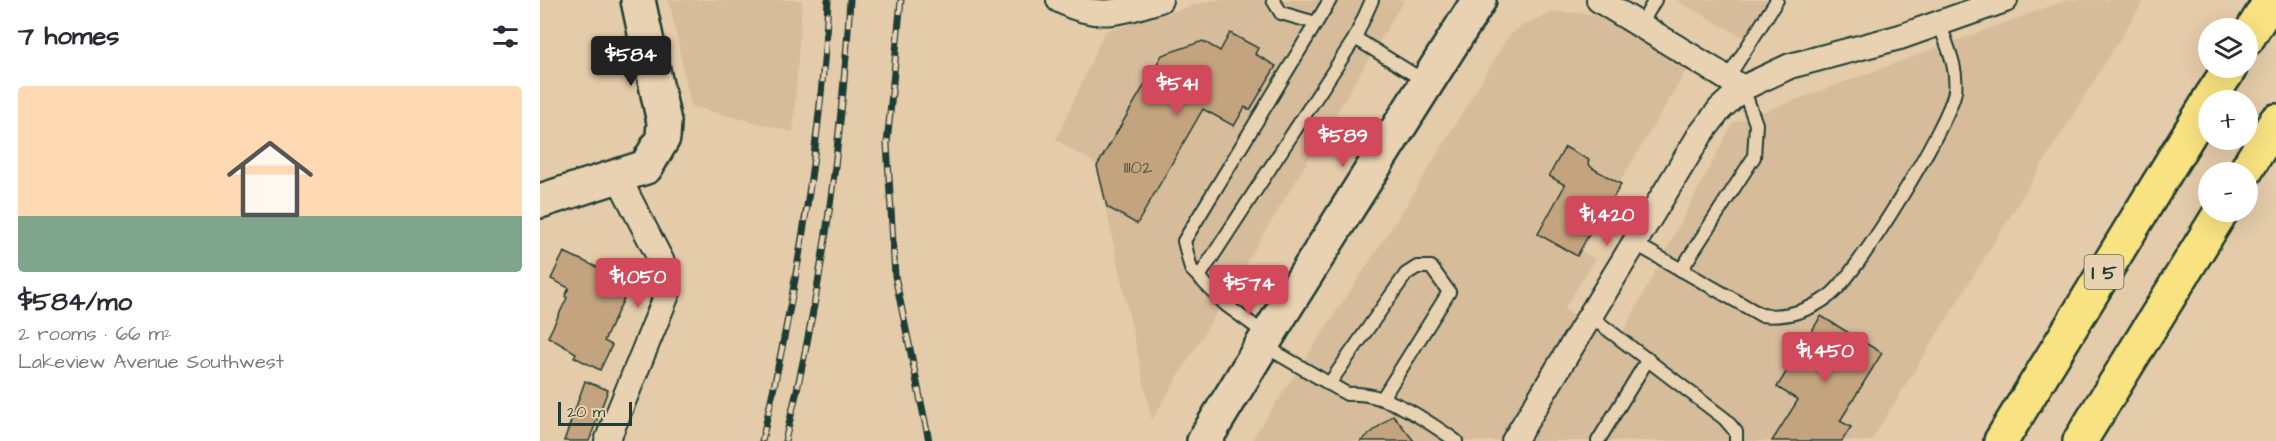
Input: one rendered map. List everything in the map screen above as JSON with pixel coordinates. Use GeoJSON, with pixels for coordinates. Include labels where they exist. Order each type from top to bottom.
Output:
{"type":"FeatureCollection","features":[{"type":"Feature","properties":{"kind":"highway"},"geometry":{"type":"LineString","coordinates":[[2258,21],[2271,0]]}},
{"type":"Feature","properties":{"kind":"highway","name":"I 5"},"geometry":{"type":"LineString","coordinates":[[2001,441],[2198,120]]}},
{"type":"Feature","properties":{"kind":"highway"},"geometry":{"type":"LineString","coordinates":[[2251,162],[2276,121]]}},
{"type":"Feature","properties":{"kind":"highway"},"geometry":{"type":"LineString","coordinates":[[2080,441],[2215,222]]}},
{"type":"Feature","properties":{"kind":"main road"},"geometry":{"type":"LineString","coordinates":[[540,201],[646,167],[663,138],[661,104],[638,0]]}},
{"type":"Feature","properties":{"kind":"main road"},"geometry":{"type":"LineString","coordinates":[[1204,441],[1479,0]]}},
{"type":"Feature","properties":{"kind":"street"},"geometry":{"type":"LineString","coordinates":[[1064,3],[1094,13],[1110,14],[1160,0]]}},
{"type":"Feature","properties":{"kind":"street"},"geometry":{"type":"LineString","coordinates":[[1599,0],[1735,83]]}},
{"type":"Feature","properties":{"kind":"street"},"geometry":{"type":"LineString","coordinates":[[1514,441],[1700,135],[1720,109],[1735,83],[1940,25],[2005,0]]}},
{"type":"Feature","properties":{"kind":"street"},"geometry":{"type":"LineString","coordinates":[[607,441],[668,292],[665,268],[618,177]]}},
{"type":"Feature","properties":{"kind":"lane"},"geometry":{"type":"LineString","coordinates":[[1273,0],[1281,13],[1316,23]]}},
{"type":"Feature","properties":{"kind":"lane"},"geometry":{"type":"LineString","coordinates":[[1330,0],[1184,241],[1191,269],[1265,340],[1329,384],[1347,394],[1360,393],[1382,399],[1429,422],[1456,441]]}},
{"type":"Feature","properties":{"kind":"lane"},"geometry":{"type":"LineString","coordinates":[[1199,278],[1354,38],[1372,0]]}},
{"type":"Feature","properties":{"kind":"lane"},"geometry":{"type":"LineString","coordinates":[[1640,26],[1655,0]]}},
{"type":"Feature","properties":{"kind":"lane"},"geometry":{"type":"LineString","coordinates":[[1681,270],[1754,158],[1756,124],[1735,83],[1777,0]]}},
{"type":"Feature","properties":{"kind":"lane"},"geometry":{"type":"LineString","coordinates":[[1634,243],[1761,315],[1775,317],[1799,313],[1831,295],[1872,243],[1944,123],[1955,92],[1955,70],[1940,25]]}},
{"type":"Feature","properties":{"kind":"lane"},"geometry":{"type":"LineString","coordinates":[[1354,38],[1427,83]]}},
{"type":"Feature","properties":{"kind":"lane"},"geometry":{"type":"LineString","coordinates":[[1329,384],[1406,274],[1417,267],[1431,267],[1449,292],[1382,399]]}},
{"type":"Feature","properties":{"kind":"lane"},"geometry":{"type":"LineString","coordinates":[[1590,316],[1725,419],[1736,432],[1736,441]]}},
{"type":"Feature","properties":{"kind":"lane"},"geometry":{"type":"LineString","coordinates":[[1598,441],[1648,359]]}},
{"type":"Feature","properties":{"kind":"shaded area"},"geometry":{"type":"Polygon","coordinates":[[[669,0],[802,0],[793,132],[691,106],[669,0]]]}},
{"type":"Feature","properties":{"kind":"shaded area"},"geometry":{"type":"Polygon","coordinates":[[[1213,0],[1404,0],[1152,420],[1096,164],[1056,140],[1105,31],[1213,0]]]}},
{"type":"Feature","properties":{"kind":"shaded area"},"geometry":{"type":"Polygon","coordinates":[[[1676,0],[1780,0],[1750,41],[1676,0]]]}},
{"type":"Feature","properties":{"kind":"shaded area"},"geometry":{"type":"Polygon","coordinates":[[[2067,0],[2144,0],[1871,441],[1251,441],[1406,206],[1508,37],[1521,26],[1553,12],[1585,13],[1601,17],[1688,68],[1579,250],[1595,259],[1564,309],[1618,342],[1733,123],[2067,0]]]}},
{"type":"Feature","properties":{"kind":"building"},"geometry":{"type":"Polygon","coordinates":[[[1230,33],[1258,48],[1255,54],[1276,66],[1250,110],[1245,107],[1234,126],[1203,109],[1137,224],[1107,207],[1097,166],[1162,55],[1203,41],[1220,51],[1230,33]]]}},
{"type":"Feature","properties":{"kind":"building"},"geometry":{"type":"Polygon","coordinates":[[[1565,147],[1589,160],[1588,163],[1592,168],[1621,184],[1607,209],[1604,207],[1577,256],[1538,234],[1565,185],[1549,176],[1565,147]]]}},
{"type":"Feature","properties":{"kind":"building"},"geometry":{"type":"Polygon","coordinates":[[[564,252],[601,269],[597,277],[627,292],[604,341],[612,345],[600,370],[574,357],[576,353],[548,337],[567,298],[565,296],[569,288],[551,279],[564,252]]]}},
{"type":"Feature","properties":{"kind":"building"},"geometry":{"type":"Polygon","coordinates":[[[1821,316],[1882,353],[1840,421],[1851,427],[1842,441],[1772,441],[1798,400],[1777,387],[1821,316]]]}},
{"type":"Feature","properties":{"kind":"building"},"geometry":{"type":"Polygon","coordinates":[[[585,381],[608,390],[589,441],[564,441],[585,381]]]}},
{"type":"Feature","properties":{"kind":"building"},"geometry":{"type":"Polygon","coordinates":[[[1393,415],[1414,441],[1361,441],[1393,415]]]}},
{"type":"Feature","properties":{"kind":"railway"},"geometry":{"type":"LineString","coordinates":[[762,441],[805,222],[825,56],[828,0]]}},
{"type":"Feature","properties":{"kind":"railway"},"geometry":{"type":"LineString","coordinates":[[785,441],[809,332],[828,222],[841,111],[850,0]]}},
{"type":"Feature","properties":{"kind":"railway"},"geometry":{"type":"LineString","coordinates":[[901,0],[887,144],[895,276],[929,441]]}}]}
